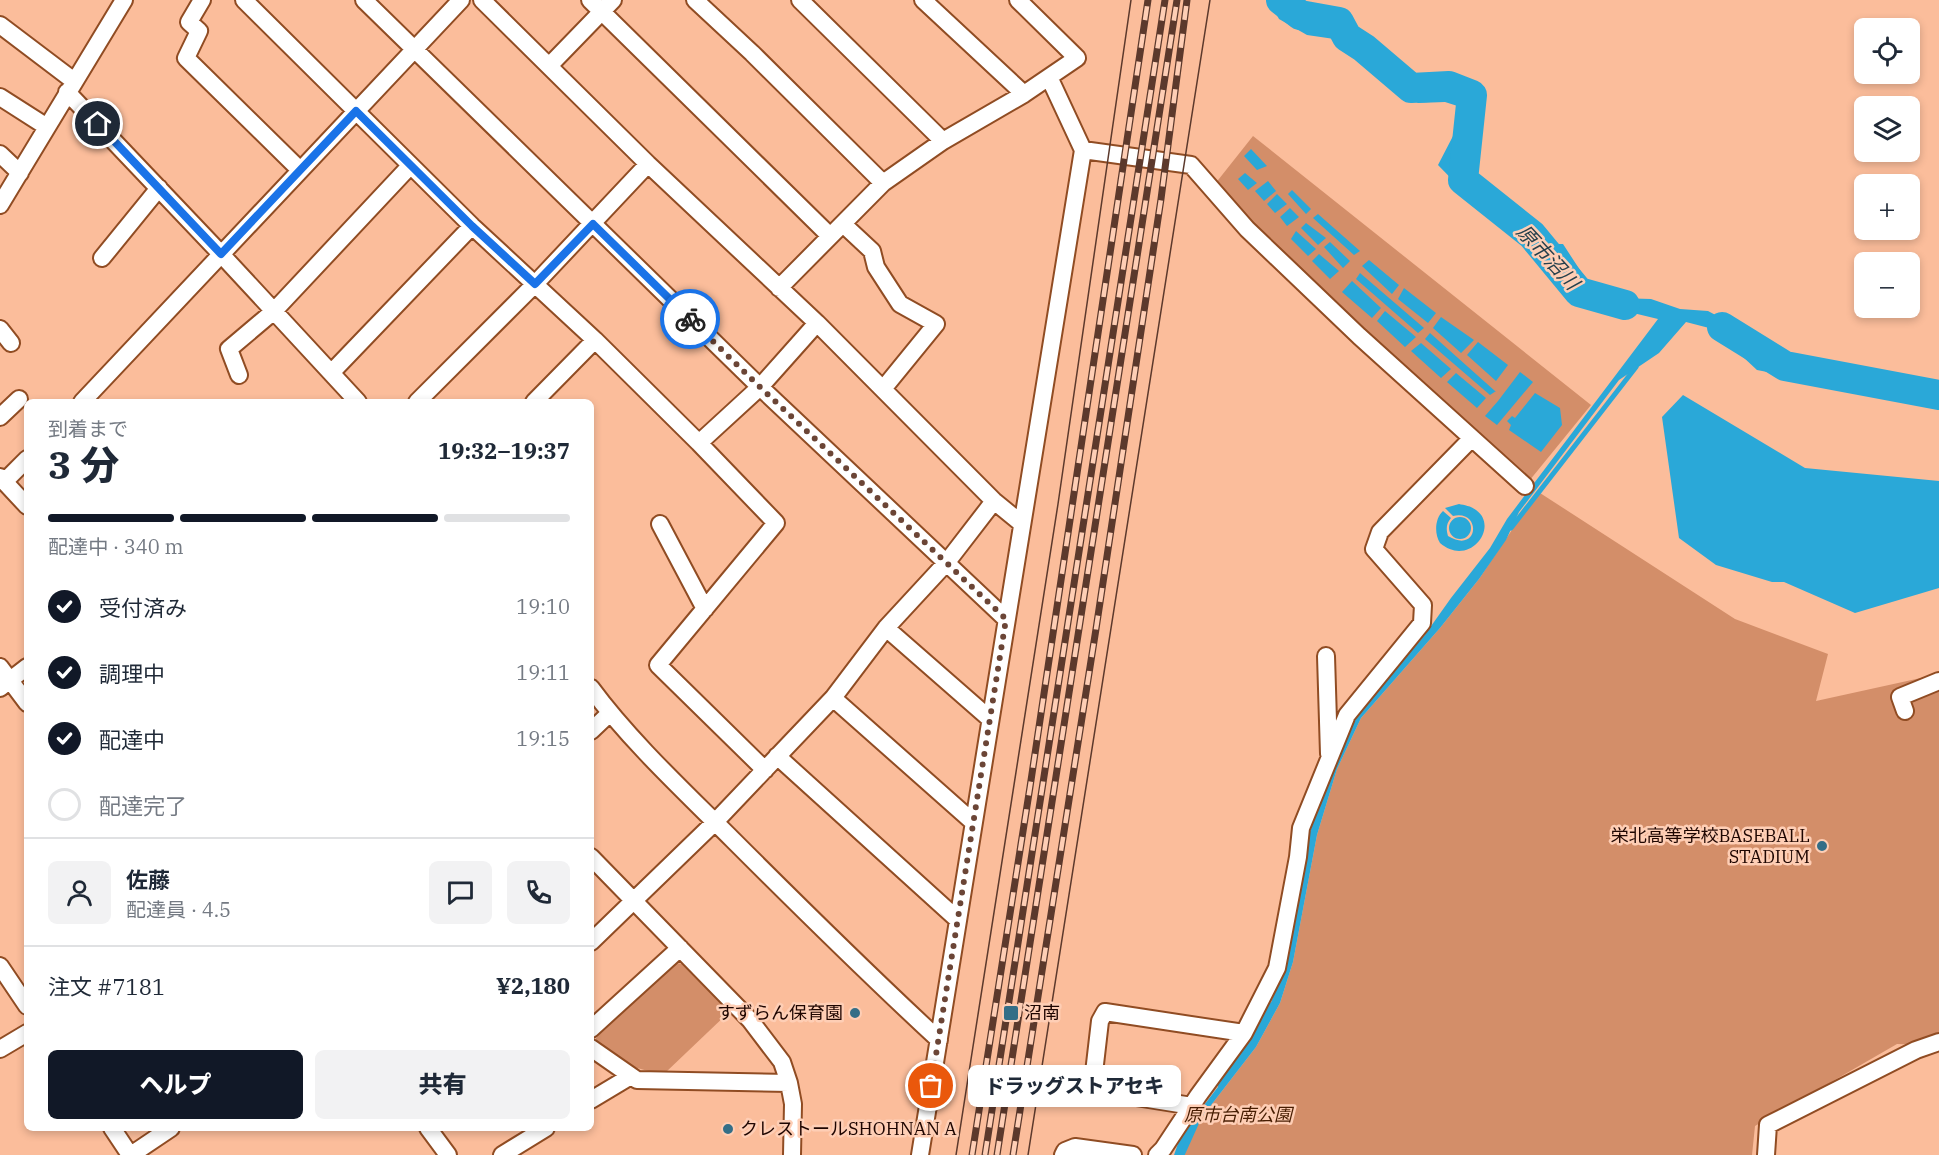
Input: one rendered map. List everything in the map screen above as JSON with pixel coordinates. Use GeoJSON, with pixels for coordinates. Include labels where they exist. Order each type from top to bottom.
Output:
{"type":"FeatureCollection","features":[{"type":"Feature","properties":{"kind":"street"},"geometry":{"type":"LineString","coordinates":[[0,205],[124,0]]}},
{"type":"Feature","properties":{"kind":"street"},"geometry":{"type":"LineString","coordinates":[[202,0],[189,22],[199,31],[186,58],[300,170]]}},
{"type":"Feature","properties":{"kind":"street"},"geometry":{"type":"LineString","coordinates":[[244,0],[410,166],[595,340],[699,442],[776,523],[658,665],[765,770]]}},
{"type":"Feature","properties":{"kind":"street"},"geometry":{"type":"LineString","coordinates":[[364,0],[760,387],[1006,619]]}},
{"type":"Feature","properties":{"kind":"street"},"geometry":{"type":"LineString","coordinates":[[85,399],[461,0]]}},
{"type":"Feature","properties":{"kind":"street"},"geometry":{"type":"LineString","coordinates":[[482,0],[648,164],[817,323],[994,501],[1021,523]]}},
{"type":"Feature","properties":{"kind":"street"},"geometry":{"type":"LineString","coordinates":[[695,0],[883,183]]}},
{"type":"Feature","properties":{"kind":"street"},"geometry":{"type":"LineString","coordinates":[[800,0],[943,141]]}},
{"type":"Feature","properties":{"kind":"street"},"geometry":{"type":"LineString","coordinates":[[923,0],[1024,94]]}},
{"type":"Feature","properties":{"kind":"street"},"geometry":{"type":"LineString","coordinates":[[779,288],[883,183],[943,141],[1024,94],[1077,58],[1018,0]]}},
{"type":"Feature","properties":{"kind":"street"},"geometry":{"type":"LineString","coordinates":[[549,66],[602,4],[837,230],[872,250],[876,267],[900,304],[936,324],[883,389]]}},
{"type":"Feature","properties":{"kind":"street"},"geometry":{"type":"LineString","coordinates":[[0,25],[71,87],[159,188],[355,399]]}},
{"type":"Feature","properties":{"kind":"street"},"geometry":{"type":"LineString","coordinates":[[920,1155],[1083,150],[1048,78]]}},
{"type":"Feature","properties":{"kind":"street"},"geometry":{"type":"LineString","coordinates":[[0,97],[47,127]]}},
{"type":"Feature","properties":{"kind":"street"},"geometry":{"type":"LineString","coordinates":[[1083,150],[1191,165],[1247,229],[1359,336],[1525,486]]}},
{"type":"Feature","properties":{"kind":"street"},"geometry":{"type":"LineString","coordinates":[[0,154],[20,173]]}},
{"type":"Feature","properties":{"kind":"street"},"geometry":{"type":"LineString","coordinates":[[420,399],[535,284],[648,164]]}},
{"type":"Feature","properties":{"kind":"street"},"geometry":{"type":"LineString","coordinates":[[239,375],[229,349],[274,311],[410,166]]}},
{"type":"Feature","properties":{"kind":"street"},"geometry":{"type":"LineString","coordinates":[[102,258],[159,188]]}},
{"type":"Feature","properties":{"kind":"street"},"geometry":{"type":"LineString","coordinates":[[331,373],[472,226]]}},
{"type":"Feature","properties":{"kind":"street"},"geometry":{"type":"LineString","coordinates":[[699,442],[760,387],[817,323]]}},
{"type":"Feature","properties":{"kind":"street"},"geometry":{"type":"LineString","coordinates":[[0,329],[11,343]]}},
{"type":"Feature","properties":{"kind":"street"},"geometry":{"type":"LineString","coordinates":[[537,399],[595,340]]}},
{"type":"Feature","properties":{"kind":"street"},"geometry":{"type":"LineString","coordinates":[[0,417],[20,399]]}},
{"type":"Feature","properties":{"kind":"street"},"geometry":{"type":"LineString","coordinates":[[1156,1155],[1163,1149],[1244,1033],[1277,968],[1301,828],[1347,715],[1422,623],[1423,605],[1374,549],[1380,532],[1472,438]]}},
{"type":"Feature","properties":{"kind":"street"},"geometry":{"type":"LineString","coordinates":[[24,462],[2,480],[24,503]]}},
{"type":"Feature","properties":{"kind":"street"},"geometry":{"type":"LineString","coordinates":[[594,939],[715,822],[832,698],[886,628],[947,562],[994,501]]}},
{"type":"Feature","properties":{"kind":"street"},"geometry":{"type":"LineString","coordinates":[[660,524],[705,609]]}},
{"type":"Feature","properties":{"kind":"street"},"geometry":{"type":"LineString","coordinates":[[886,628],[990,719]]}},
{"type":"Feature","properties":{"kind":"street"},"geometry":{"type":"LineString","coordinates":[[1326,656],[1329,761]]}},
{"type":"Feature","properties":{"kind":"street"},"geometry":{"type":"LineString","coordinates":[[24,668],[3,679],[24,700]]}},
{"type":"Feature","properties":{"kind":"street"},"geometry":{"type":"LineString","coordinates":[[1905,711],[1900,697],[1939,681]]}},
{"type":"Feature","properties":{"kind":"street"},"geometry":{"type":"LineString","coordinates":[[594,692],[610,713],[715,822],[867,973],[939,1040]]}},
{"type":"Feature","properties":{"kind":"street"},"geometry":{"type":"LineString","coordinates":[[832,698],[973,822]]}},
{"type":"Feature","properties":{"kind":"street"},"geometry":{"type":"LineString","coordinates":[[594,728],[610,713]]}},
{"type":"Feature","properties":{"kind":"street"},"geometry":{"type":"LineString","coordinates":[[777,756],[957,920]]}},
{"type":"Feature","properties":{"kind":"street"},"geometry":{"type":"LineString","coordinates":[[594,860],[750,1020],[782,1062],[794,1104],[792,1155]]}},
{"type":"Feature","properties":{"kind":"street"},"geometry":{"type":"LineString","coordinates":[[594,1026],[680,948]]}},
{"type":"Feature","properties":{"kind":"street"},"geometry":{"type":"LineString","coordinates":[[0,966],[24,1002]]}},
{"type":"Feature","properties":{"kind":"street"},"geometry":{"type":"LineString","coordinates":[[1192,1106],[1092,1090],[1100,1021],[1105,1012],[1244,1033]]}},
{"type":"Feature","properties":{"kind":"street"},"geometry":{"type":"LineString","coordinates":[[0,1048],[24,1035]]}},
{"type":"Feature","properties":{"kind":"street"},"geometry":{"type":"LineString","coordinates":[[1766,1155],[1768,1125],[1916,1050],[1939,1042]]}},
{"type":"Feature","properties":{"kind":"street"},"geometry":{"type":"LineString","coordinates":[[594,1050],[638,1080],[789,1083]]}},
{"type":"Feature","properties":{"kind":"street"},"geometry":{"type":"LineString","coordinates":[[594,1098],[631,1076]]}},
{"type":"Feature","properties":{"kind":"street"},"geometry":{"type":"LineString","coordinates":[[114,1131],[131,1155],[167,1131]]}},
{"type":"Feature","properties":{"kind":"street"},"geometry":{"type":"LineString","coordinates":[[436,1131],[448,1155]]}},
{"type":"Feature","properties":{"kind":"street"},"geometry":{"type":"LineString","coordinates":[[502,1155],[541,1131]]}},
{"type":"Feature","properties":{"kind":"street"},"geometry":{"type":"LineString","coordinates":[[1063,1155],[1065,1151],[1075,1147],[1133,1155]]}},
{"type":"Feature","properties":{"kind":"green space"},"geometry":{"type":"Polygon","coordinates":[[[1253,136],[1591,405],[1525,486],[1211,189],[1253,136]]]}},
{"type":"Feature","properties":{"kind":"green space","name":"原市台南公園"},"geometry":{"type":"Polygon","coordinates":[[[1540,493],[1735,619],[1828,654],[1816,701],[1939,674],[1939,1043],[1932,1045],[1897,1044],[1755,1126],[1752,1155],[1180,1155],[1205,1113],[1256,1047],[1280,1003],[1293,962],[1317,835],[1337,769],[1361,718],[1440,628],[1479,579],[1520,518],[1540,493]]]}},
{"type":"Feature","properties":{"kind":"green space"},"geometry":{"type":"Polygon","coordinates":[[[676,963],[682,964],[729,1012],[665,1073],[629,1065],[596,1045],[596,1038],[676,963]]]}},
{"type":"Feature","properties":{"kind":"water"},"geometry":{"type":"Polygon","coordinates":[[[1269,0],[1277,0],[1280,8],[1315,28],[1360,32],[1389,52],[1396,71],[1421,91],[1433,94],[1462,87],[1479,93],[1486,103],[1458,165],[1530,235],[1544,242],[1563,244],[1591,287],[1618,298],[1651,299],[1680,309],[1708,311],[1736,326],[1754,342],[1763,360],[1783,356],[1813,358],[1826,367],[1881,389],[1939,400],[1939,409],[1839,388],[1802,371],[1788,376],[1757,370],[1713,329],[1686,322],[1659,353],[1619,380],[1519,512],[1506,540],[1479,579],[1440,628],[1361,718],[1337,769],[1317,835],[1293,962],[1280,1003],[1256,1047],[1205,1113],[1180,1155],[1174,1155],[1181,1135],[1251,1044],[1266,1017],[1286,960],[1310,832],[1353,720],[1424,636],[1490,548],[1507,519],[1658,319],[1596,304],[1552,257],[1535,250],[1475,203],[1438,165],[1467,109],[1445,102],[1418,103],[1383,80],[1348,41],[1307,35],[1279,19],[1269,0]]]}},
{"type":"Feature","properties":{"kind":"water"},"geometry":{"type":"Polygon","coordinates":[[[1251,149],[1267,166],[1257,170],[1244,156],[1251,149]]]}},
{"type":"Feature","properties":{"kind":"water"},"geometry":{"type":"Polygon","coordinates":[[[1245,173],[1257,183],[1248,190],[1238,179],[1245,173]]]}},
{"type":"Feature","properties":{"kind":"water"},"geometry":{"type":"Polygon","coordinates":[[[1268,181],[1276,191],[1264,201],[1255,191],[1268,181]]]}},
{"type":"Feature","properties":{"kind":"water"},"geometry":{"type":"Polygon","coordinates":[[[1292,190],[1311,209],[1306,214],[1288,194],[1292,190]]]}},
{"type":"Feature","properties":{"kind":"water"},"geometry":{"type":"Polygon","coordinates":[[[1277,194],[1287,204],[1275,213],[1267,204],[1277,194]]]}},
{"type":"Feature","properties":{"kind":"water"},"geometry":{"type":"Polygon","coordinates":[[[1290,208],[1299,217],[1287,226],[1280,217],[1290,208]]]}},
{"type":"Feature","properties":{"kind":"water"},"geometry":{"type":"Polygon","coordinates":[[[1318,214],[1360,251],[1354,255],[1313,218],[1318,214]]]}},
{"type":"Feature","properties":{"kind":"water"},"geometry":{"type":"Polygon","coordinates":[[[1306,223],[1326,238],[1318,245],[1301,228],[1306,223]]]}},
{"type":"Feature","properties":{"kind":"water"},"geometry":{"type":"Polygon","coordinates":[[[1296,231],[1316,249],[1308,256],[1291,239],[1296,231]]]}},
{"type":"Feature","properties":{"kind":"water"},"geometry":{"type":"Polygon","coordinates":[[[1330,242],[1350,261],[1343,268],[1324,247],[1330,242]]]}},
{"type":"Feature","properties":{"kind":"water"},"geometry":{"type":"Polygon","coordinates":[[[1319,254],[1339,271],[1330,279],[1312,261],[1319,254]]]}},
{"type":"Feature","properties":{"kind":"water"},"geometry":{"type":"Polygon","coordinates":[[[1369,260],[1399,285],[1392,294],[1362,266],[1369,260]]]}},
{"type":"Feature","properties":{"kind":"water"},"geometry":{"type":"Polygon","coordinates":[[[1360,273],[1424,328],[1418,333],[1356,279],[1360,273]]]}},
{"type":"Feature","properties":{"kind":"water"},"geometry":{"type":"Polygon","coordinates":[[[1352,281],[1381,308],[1372,318],[1342,292],[1352,281]]]}},
{"type":"Feature","properties":{"kind":"water"},"geometry":{"type":"Polygon","coordinates":[[[1404,288],[1436,313],[1428,323],[1398,299],[1404,288]]]}},
{"type":"Feature","properties":{"kind":"water"},"geometry":{"type":"Polygon","coordinates":[[[1385,311],[1416,337],[1405,347],[1377,321],[1385,311]]]}},
{"type":"Feature","properties":{"kind":"water"},"geometry":{"type":"Polygon","coordinates":[[[1441,317],[1474,340],[1461,353],[1433,328],[1441,317]]]}},
{"type":"Feature","properties":{"kind":"water"},"geometry":{"type":"Polygon","coordinates":[[[1430,333],[1496,391],[1490,395],[1425,339],[1430,333]]]}},
{"type":"Feature","properties":{"kind":"water"},"geometry":{"type":"Polygon","coordinates":[[[1478,342],[1508,365],[1496,381],[1467,355],[1478,342]]]}},
{"type":"Feature","properties":{"kind":"water"},"geometry":{"type":"Polygon","coordinates":[[[1421,343],[1451,369],[1441,378],[1411,351],[1421,343]]]}},
{"type":"Feature","properties":{"kind":"water"},"geometry":{"type":"Polygon","coordinates":[[[1520,372],[1533,382],[1497,425],[1485,416],[1520,372]]]}},
{"type":"Feature","properties":{"kind":"water"},"geometry":{"type":"Polygon","coordinates":[[[1456,373],[1486,398],[1477,408],[1447,382],[1456,373]]]}},
{"type":"Feature","properties":{"kind":"water"},"geometry":{"type":"Polygon","coordinates":[[[1535,393],[1560,408],[1562,425],[1541,452],[1509,430],[1511,425],[1507,421],[1512,416],[1515,418],[1535,393]]]}},
{"type":"Feature","properties":{"kind":"water"},"geometry":{"type":"Polygon","coordinates":[[[1683,395],[1805,468],[1939,481],[1939,588],[1855,613],[1784,582],[1772,582],[1716,565],[1679,538],[1662,417],[1683,395]]]}},
{"type":"Feature","properties":{"kind":"water"},"geometry":{"type":"Polygon","coordinates":[[[1459,504],[1476,510],[1483,517],[1485,526],[1478,542],[1461,551],[1440,543],[1436,531],[1438,518],[1443,511],[1451,518],[1447,527],[1448,536],[1466,540],[1471,536],[1473,530],[1469,519],[1453,516],[1445,508],[1459,504]]]}},
{"type":"Feature","properties":{"kind":"water"},"geometry":{"type":"Polygon","coordinates":[[[1460,517],[1470,524],[1471,528],[1464,538],[1460,539],[1450,532],[1449,528],[1456,518],[1460,517]]]}},
{"type":"Feature","properties":{"kind":"waterway","name":"原市沼川"},"geometry":{"type":"LineString","coordinates":[[1281,0],[1300,15],[1339,22],[1347,37],[1364,48],[1411,88],[1449,86],[1472,95],[1463,180],[1532,235],[1579,292],[1625,305]]}},
{"type":"Feature","properties":{"kind":"waterway","name":"原市沼川"},"geometry":{"type":"LineString","coordinates":[[1722,327],[1785,366],[1939,395]]}},
{"type":"Feature","properties":{"kind":"waterway"},"geometry":{"type":"LineString","coordinates":[[1511,528],[1636,367]]}},
{"type":"Feature","properties":{"kind":"waterway"},"geometry":{"type":"LineString","coordinates":[[1220,1085],[1252,1040],[1271,1005]]}},
{"type":"Feature","properties":{"kind":"waterway"},"geometry":{"type":"LineString","coordinates":[[1182,1155],[1196,1124]]}},
{"type":"Feature","properties":{"kind":"tram line"},"geometry":{"type":"LineString","coordinates":[[956,1155],[1058,504],[1131,0]]}},
{"type":"Feature","properties":{"kind":"tram line"},"geometry":{"type":"LineString","coordinates":[[1028,1155],[1210,0]]}},
{"type":"Feature","properties":{"kind":"railway"},"geometry":{"type":"LineString","coordinates":[[972,1155],[1030,787],[1148,0]]}},
{"type":"Feature","properties":{"kind":"railway"},"geometry":{"type":"LineString","coordinates":[[985,1155],[1165,0]]}},
{"type":"Feature","properties":{"kind":"railway"},"geometry":{"type":"LineString","coordinates":[[997,1155],[1177,0]]}},
{"type":"Feature","properties":{"kind":"railway"},"geometry":{"type":"LineString","coordinates":[[1013,1155],[1161,199],[1187,0]]}},
{"type":"Feature","properties":{"kind":"way so far"},"geometry":{"type":"LineString","coordinates":[[690,319],[1006,619],[931,1086]]}},
{"type":"Feature","properties":{"kind":"place","name":"栄北高等学校BASEBALL STADIUM"},"geometry":{"type":"Point","coordinates":[1822,846]}},
{"type":"Feature","properties":{"kind":"place","name":"すずらん保育園"},"geometry":{"type":"Point","coordinates":[855,1013]}},
{"type":"Feature","properties":{"kind":"place","name":"沼南"},"geometry":{"type":"Point","coordinates":[1011,1013]}},
{"type":"Feature","properties":{"kind":"place","name":"ドラッグストアセキ"},"geometry":{"type":"Point","coordinates":[931,1086]}},
{"type":"Feature","properties":{"kind":"place","name":"クレストールSHOHNAN A"},"geometry":{"type":"Point","coordinates":[728,1129]}},
{"type":"Feature","properties":{"kind":"route"},"geometry":{"type":"LineString","coordinates":[[98,124],[221,254],[356,111],[472,226],[535,284],[593,224],[690,319]]}}]}
